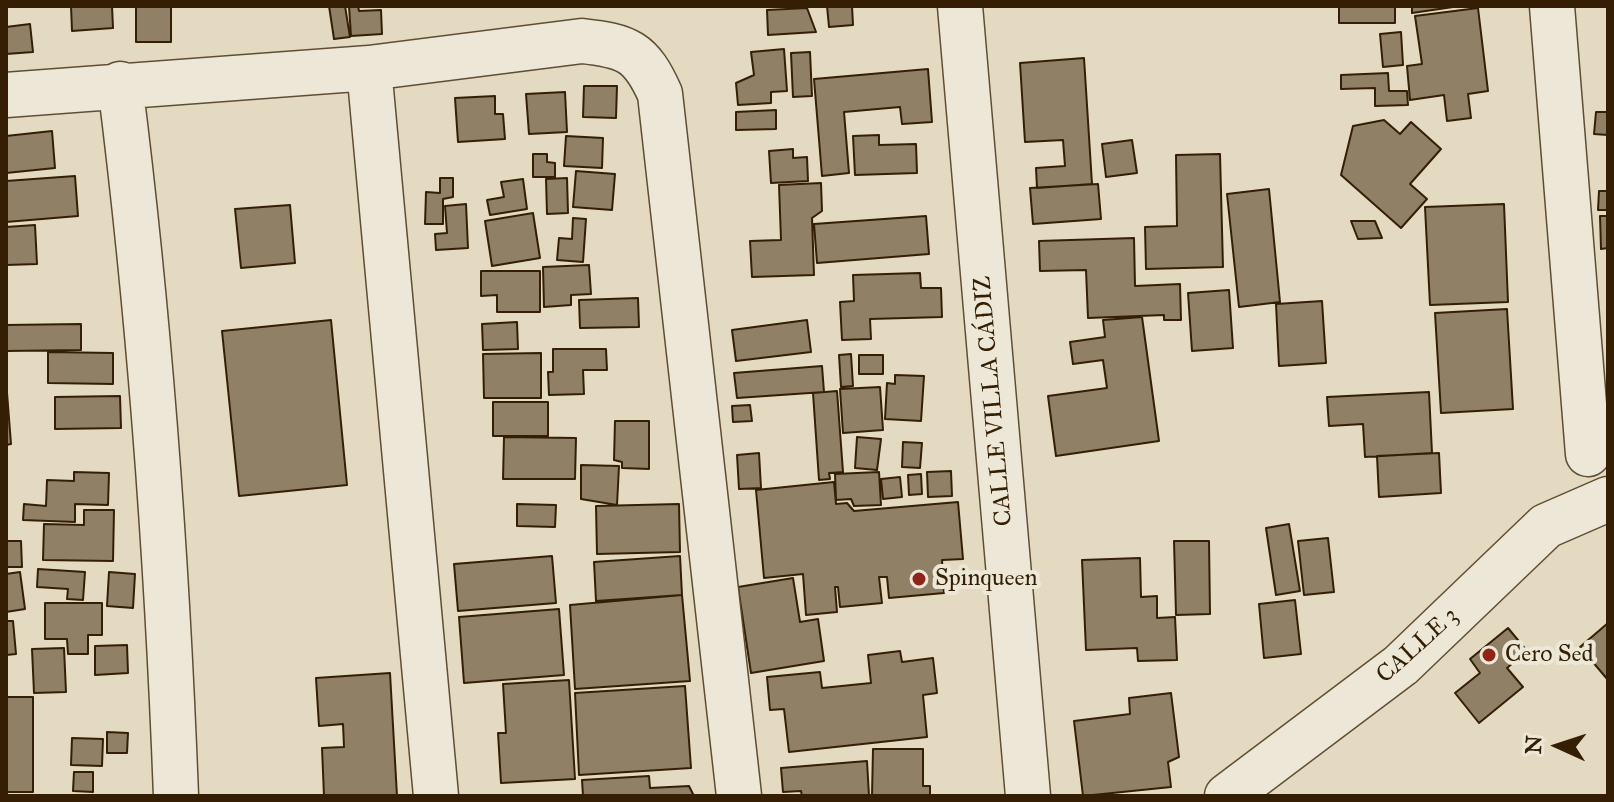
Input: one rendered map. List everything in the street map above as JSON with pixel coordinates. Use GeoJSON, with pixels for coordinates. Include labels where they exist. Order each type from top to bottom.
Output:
{"type":"FeatureCollection","features":[{"type":"Feature","properties":{"kind":"street","name":"CALLE VILLA CÁDIZ"},"geometry":{"type":"LineString","coordinates":[[960,6],[1028,796]]}},
{"type":"Feature","properties":{"kind":"street"},"geometry":{"type":"LineString","coordinates":[[1546,526],[1598,440],[1552,6]]}},
{"type":"Feature","properties":{"kind":"street"},"geometry":{"type":"LineString","coordinates":[[6,95],[120,84],[369,68],[582,41],[616,45],[636,54],[651,74],[660,94],[739,796]]}},
{"type":"Feature","properties":{"kind":"street"},"geometry":{"type":"LineString","coordinates":[[369,68],[436,796]]}},
{"type":"Feature","properties":{"kind":"street"},"geometry":{"type":"LineString","coordinates":[[120,84],[146,285],[170,636],[176,796]]}},
{"type":"Feature","properties":{"kind":"street","name":"CALLE 3"},"geometry":{"type":"LineString","coordinates":[[1227,796],[1401,665],[1546,526],[1608,499]]}},
{"type":"Feature","properties":{"kind":"building"},"geometry":{"type":"Polygon","coordinates":[[[71,6],[112,6],[113,28],[72,31],[71,6]]]}},
{"type":"Feature","properties":{"kind":"building"},"geometry":{"type":"Polygon","coordinates":[[[136,6],[171,6],[171,42],[136,42],[136,6]]]}},
{"type":"Feature","properties":{"kind":"building"},"geometry":{"type":"Polygon","coordinates":[[[329,6],[345,6],[350,37],[334,39],[329,6]]]}},
{"type":"Feature","properties":{"kind":"building"},"geometry":{"type":"Polygon","coordinates":[[[349,6],[358,6],[359,11],[381,10],[382,34],[351,36],[349,6]]]}},
{"type":"Feature","properties":{"kind":"building"},"geometry":{"type":"Polygon","coordinates":[[[827,6],[852,6],[853,25],[829,27],[827,6]]]}},
{"type":"Feature","properties":{"kind":"building"},"geometry":{"type":"Polygon","coordinates":[[[1339,6],[1395,6],[1395,23],[1339,23],[1339,6]]]}},
{"type":"Feature","properties":{"kind":"building"},"geometry":{"type":"Polygon","coordinates":[[[1412,6],[1460,6],[1412,13],[1412,6]]]}},
{"type":"Feature","properties":{"kind":"building"},"geometry":{"type":"Polygon","coordinates":[[[807,8],[816,32],[768,35],[767,10],[807,8]]]}},
{"type":"Feature","properties":{"kind":"building"},"geometry":{"type":"Polygon","coordinates":[[[1478,8],[1488,91],[1468,94],[1471,118],[1447,121],[1444,95],[1410,100],[1407,66],[1422,64],[1415,16],[1478,8]]]}},
{"type":"Feature","properties":{"kind":"building"},"geometry":{"type":"Polygon","coordinates":[[[30,24],[33,52],[6,54],[6,27],[30,24]]]}},
{"type":"Feature","properties":{"kind":"building"},"geometry":{"type":"Polygon","coordinates":[[[1401,32],[1403,65],[1383,67],[1380,34],[1401,32]]]}},
{"type":"Feature","properties":{"kind":"building"},"geometry":{"type":"Polygon","coordinates":[[[784,49],[787,91],[771,92],[771,103],[738,105],[736,83],[754,75],[751,52],[784,49]]]}},
{"type":"Feature","properties":{"kind":"building"},"geometry":{"type":"Polygon","coordinates":[[[810,52],[812,96],[793,97],[791,53],[810,52]]]}},
{"type":"Feature","properties":{"kind":"building"},"geometry":{"type":"Polygon","coordinates":[[[1084,58],[1092,184],[1037,188],[1036,168],[1065,166],[1063,140],[1025,142],[1020,63],[1084,58]]]}},
{"type":"Feature","properties":{"kind":"building"},"geometry":{"type":"Polygon","coordinates":[[[928,69],[932,122],[902,124],[900,107],[844,112],[849,173],[822,176],[814,79],[928,69]]]}},
{"type":"Feature","properties":{"kind":"building"},"geometry":{"type":"Polygon","coordinates":[[[1388,73],[1389,91],[1407,91],[1408,105],[1375,106],[1375,88],[1341,89],[1341,75],[1388,73]]]}},
{"type":"Feature","properties":{"kind":"building"},"geometry":{"type":"Polygon","coordinates":[[[584,86],[617,86],[616,118],[583,117],[584,86]]]}},
{"type":"Feature","properties":{"kind":"building"},"geometry":{"type":"Polygon","coordinates":[[[565,92],[567,132],[529,134],[526,94],[565,92]]]}},
{"type":"Feature","properties":{"kind":"building"},"geometry":{"type":"Polygon","coordinates":[[[495,96],[495,114],[503,114],[505,139],[458,142],[455,98],[495,96]]]}},
{"type":"Feature","properties":{"kind":"building"},"geometry":{"type":"Polygon","coordinates":[[[776,110],[776,129],[736,130],[736,112],[776,110]]]}},
{"type":"Feature","properties":{"kind":"building"},"geometry":{"type":"Polygon","coordinates":[[[1596,112],[1608,112],[1608,135],[1594,134],[1596,112]]]}},
{"type":"Feature","properties":{"kind":"building"},"geometry":{"type":"Polygon","coordinates":[[[1384,120],[1400,134],[1411,122],[1441,149],[1410,184],[1427,199],[1401,228],[1341,175],[1353,126],[1384,120]]]}},
{"type":"Feature","properties":{"kind":"building"},"geometry":{"type":"Polygon","coordinates":[[[52,131],[55,168],[6,173],[6,136],[52,131]]]}},
{"type":"Feature","properties":{"kind":"building"},"geometry":{"type":"Polygon","coordinates":[[[879,135],[879,145],[916,144],[917,173],[855,175],[853,136],[879,135]]]}},
{"type":"Feature","properties":{"kind":"building"},"geometry":{"type":"Polygon","coordinates":[[[566,136],[603,138],[602,168],[564,166],[566,136]]]}},
{"type":"Feature","properties":{"kind":"building"},"geometry":{"type":"Polygon","coordinates":[[[1132,140],[1137,173],[1106,177],[1102,144],[1132,140]]]}},
{"type":"Feature","properties":{"kind":"building"},"geometry":{"type":"Polygon","coordinates":[[[793,149],[793,158],[807,157],[808,181],[771,183],[769,151],[793,149]]]}},
{"type":"Feature","properties":{"kind":"building"},"geometry":{"type":"Polygon","coordinates":[[[533,154],[547,154],[547,162],[555,163],[555,177],[533,177],[533,154]]]}},
{"type":"Feature","properties":{"kind":"building"},"geometry":{"type":"Polygon","coordinates":[[[1220,154],[1223,267],[1146,269],[1145,227],[1177,226],[1176,155],[1220,154]]]}},
{"type":"Feature","properties":{"kind":"building"},"geometry":{"type":"Polygon","coordinates":[[[576,171],[615,174],[612,210],[573,207],[576,171]]]}},
{"type":"Feature","properties":{"kind":"building"},"geometry":{"type":"Polygon","coordinates":[[[75,176],[78,216],[6,222],[6,181],[75,176]]]}},
{"type":"Feature","properties":{"kind":"building"},"geometry":{"type":"Polygon","coordinates":[[[440,178],[453,178],[453,197],[443,199],[443,224],[425,224],[426,192],[440,193],[440,178]]]}},
{"type":"Feature","properties":{"kind":"building"},"geometry":{"type":"Polygon","coordinates":[[[567,178],[568,213],[547,214],[546,179],[567,178]]]}},
{"type":"Feature","properties":{"kind":"building"},"geometry":{"type":"Polygon","coordinates":[[[523,179],[527,209],[490,215],[487,200],[504,197],[501,182],[523,179]]]}},
{"type":"Feature","properties":{"kind":"building"},"geometry":{"type":"Polygon","coordinates":[[[821,183],[822,211],[812,218],[814,275],[752,277],[750,241],[781,240],[779,185],[821,183]]]}},
{"type":"Feature","properties":{"kind":"building"},"geometry":{"type":"Polygon","coordinates":[[[1098,184],[1101,219],[1033,224],[1030,188],[1098,184]]]}},
{"type":"Feature","properties":{"kind":"building"},"geometry":{"type":"Polygon","coordinates":[[[1269,189],[1280,302],[1239,307],[1227,194],[1269,189]]]}},
{"type":"Feature","properties":{"kind":"building"},"geometry":{"type":"Polygon","coordinates":[[[1599,191],[1608,191],[1608,210],[1598,210],[1599,191]]]}},
{"type":"Feature","properties":{"kind":"building"},"geometry":{"type":"Polygon","coordinates":[[[466,204],[468,248],[436,250],[435,234],[447,233],[445,206],[466,204]]]}},
{"type":"Feature","properties":{"kind":"building"},"geometry":{"type":"Polygon","coordinates":[[[1504,204],[1508,302],[1430,305],[1425,207],[1504,204]]]}},
{"type":"Feature","properties":{"kind":"building"},"geometry":{"type":"Polygon","coordinates":[[[290,205],[295,263],[241,268],[235,209],[290,205]]]}},
{"type":"Feature","properties":{"kind":"building"},"geometry":{"type":"Polygon","coordinates":[[[533,213],[540,258],[492,266],[485,221],[533,213]]]}},
{"type":"Feature","properties":{"kind":"building"},"geometry":{"type":"Polygon","coordinates":[[[926,216],[929,254],[817,263],[814,224],[926,216]]]}},
{"type":"Feature","properties":{"kind":"building"},"geometry":{"type":"Polygon","coordinates":[[[1600,216],[1608,216],[1608,248],[1601,249],[1600,216]]]}},
{"type":"Feature","properties":{"kind":"building"},"geometry":{"type":"Polygon","coordinates":[[[573,218],[586,219],[583,262],[557,260],[559,238],[572,239],[573,218]]]}},
{"type":"Feature","properties":{"kind":"building"},"geometry":{"type":"Polygon","coordinates":[[[1351,221],[1375,221],[1382,238],[1358,239],[1351,221]]]}},
{"type":"Feature","properties":{"kind":"building"},"geometry":{"type":"Polygon","coordinates":[[[35,225],[37,264],[6,265],[6,227],[35,225]]]}},
{"type":"Feature","properties":{"kind":"building"},"geometry":{"type":"Polygon","coordinates":[[[1134,238],[1135,286],[1180,284],[1181,320],[1164,320],[1164,315],[1088,318],[1086,270],[1040,271],[1039,241],[1134,238]]]}},
{"type":"Feature","properties":{"kind":"building"},"geometry":{"type":"Polygon","coordinates":[[[589,265],[591,294],[571,295],[571,305],[544,307],[543,267],[589,265]]]}},
{"type":"Feature","properties":{"kind":"building"},"geometry":{"type":"Polygon","coordinates":[[[481,271],[540,271],[540,312],[497,312],[497,295],[481,296],[481,271]]]}},
{"type":"Feature","properties":{"kind":"building"},"geometry":{"type":"Polygon","coordinates":[[[920,273],[921,288],[941,288],[942,317],[870,319],[871,339],[842,340],[840,302],[854,301],[853,275],[920,273]]]}},
{"type":"Feature","properties":{"kind":"building"},"geometry":{"type":"Polygon","coordinates":[[[1229,290],[1233,348],[1192,351],[1188,293],[1229,290]]]}},
{"type":"Feature","properties":{"kind":"building"},"geometry":{"type":"Polygon","coordinates":[[[638,298],[639,327],[580,328],[579,300],[638,298]]]}},
{"type":"Feature","properties":{"kind":"building"},"geometry":{"type":"Polygon","coordinates":[[[1322,301],[1326,363],[1279,366],[1276,304],[1322,301]]]}},
{"type":"Feature","properties":{"kind":"building"},"geometry":{"type":"Polygon","coordinates":[[[1507,309],[1513,409],[1441,413],[1435,313],[1507,309]]]}},
{"type":"Feature","properties":{"kind":"building"},"geometry":{"type":"Polygon","coordinates":[[[1142,317],[1159,441],[1056,456],[1048,396],[1107,388],[1103,360],[1073,364],[1070,342],[1105,337],[1103,320],[1142,317]]]}},
{"type":"Feature","properties":{"kind":"building"},"geometry":{"type":"Polygon","coordinates":[[[331,320],[347,485],[239,496],[222,331],[331,320]]]}},
{"type":"Feature","properties":{"kind":"building"},"geometry":{"type":"Polygon","coordinates":[[[807,320],[811,352],[736,361],[732,330],[807,320]]]}},
{"type":"Feature","properties":{"kind":"building"},"geometry":{"type":"Polygon","coordinates":[[[517,322],[518,349],[483,350],[482,324],[517,322]]]}},
{"type":"Feature","properties":{"kind":"building"},"geometry":{"type":"Polygon","coordinates":[[[81,324],[81,350],[6,351],[6,325],[81,324]]]}},
{"type":"Feature","properties":{"kind":"building"},"geometry":{"type":"Polygon","coordinates":[[[553,349],[606,349],[607,370],[583,370],[584,394],[549,395],[548,372],[553,372],[553,349]]]}},
{"type":"Feature","properties":{"kind":"building"},"geometry":{"type":"Polygon","coordinates":[[[48,352],[113,353],[113,384],[48,383],[48,352]]]}},
{"type":"Feature","properties":{"kind":"building"},"geometry":{"type":"Polygon","coordinates":[[[541,353],[541,398],[484,398],[483,354],[541,353]]]}},
{"type":"Feature","properties":{"kind":"building"},"geometry":{"type":"Polygon","coordinates":[[[851,354],[853,386],[841,387],[839,355],[851,354]]]}},
{"type":"Feature","properties":{"kind":"building"},"geometry":{"type":"Polygon","coordinates":[[[859,355],[883,355],[883,374],[859,374],[859,355]]]}},
{"type":"Feature","properties":{"kind":"building"},"geometry":{"type":"Polygon","coordinates":[[[822,366],[824,392],[737,398],[734,373],[822,366]]]}},
{"type":"Feature","properties":{"kind":"building"},"geometry":{"type":"Polygon","coordinates":[[[895,375],[924,376],[921,421],[885,419],[887,383],[895,384],[895,375]]]}},
{"type":"Feature","properties":{"kind":"building"},"geometry":{"type":"Polygon","coordinates":[[[6,380],[11,444],[6,445],[6,380]]]}},
{"type":"Feature","properties":{"kind":"building"},"geometry":{"type":"Polygon","coordinates":[[[880,387],[883,430],[843,433],[840,389],[880,387]]]}},
{"type":"Feature","properties":{"kind":"building"},"geometry":{"type":"Polygon","coordinates":[[[837,391],[843,472],[829,473],[830,479],[819,480],[813,393],[837,391]]]}},
{"type":"Feature","properties":{"kind":"building"},"geometry":{"type":"Polygon","coordinates":[[[1429,392],[1432,453],[1365,457],[1363,424],[1329,426],[1327,397],[1429,392]]]}},
{"type":"Feature","properties":{"kind":"building"},"geometry":{"type":"Polygon","coordinates":[[[120,396],[121,428],[55,429],[55,397],[120,396]]]}},
{"type":"Feature","properties":{"kind":"building"},"geometry":{"type":"Polygon","coordinates":[[[493,402],[548,402],[548,436],[493,436],[493,402]]]}},
{"type":"Feature","properties":{"kind":"building"},"geometry":{"type":"Polygon","coordinates":[[[750,405],[752,421],[733,422],[732,406],[750,405]]]}},
{"type":"Feature","properties":{"kind":"building"},"geometry":{"type":"Polygon","coordinates":[[[615,421],[649,421],[649,469],[622,468],[622,462],[614,460],[615,421]]]}},
{"type":"Feature","properties":{"kind":"building"},"geometry":{"type":"Polygon","coordinates":[[[504,437],[576,438],[575,479],[503,479],[504,437]]]}},
{"type":"Feature","properties":{"kind":"building"},"geometry":{"type":"Polygon","coordinates":[[[857,437],[881,439],[877,470],[855,468],[857,437]]]}},
{"type":"Feature","properties":{"kind":"building"},"geometry":{"type":"Polygon","coordinates":[[[903,442],[922,443],[920,468],[902,467],[903,442]]]}},
{"type":"Feature","properties":{"kind":"building"},"geometry":{"type":"Polygon","coordinates":[[[759,453],[761,488],[739,489],[737,455],[759,453]]]}},
{"type":"Feature","properties":{"kind":"building"},"geometry":{"type":"Polygon","coordinates":[[[1439,453],[1441,493],[1379,497],[1377,456],[1439,453]]]}},
{"type":"Feature","properties":{"kind":"building"},"geometry":{"type":"Polygon","coordinates":[[[581,465],[619,466],[617,505],[581,499],[581,465]]]}},
{"type":"Feature","properties":{"kind":"building"},"geometry":{"type":"Polygon","coordinates":[[[951,471],[952,496],[928,497],[927,472],[951,471]]]}},
{"type":"Feature","properties":{"kind":"building"},"geometry":{"type":"Polygon","coordinates":[[[74,472],[109,473],[108,505],[75,504],[75,522],[23,520],[24,504],[46,506],[47,480],[74,481],[74,472]]]}},
{"type":"Feature","properties":{"kind":"building"},"geometry":{"type":"Polygon","coordinates":[[[879,472],[881,505],[854,506],[851,499],[836,500],[835,474],[879,472]]]}},
{"type":"Feature","properties":{"kind":"building"},"geometry":{"type":"Polygon","coordinates":[[[921,474],[922,494],[909,495],[908,475],[921,474]]]}},
{"type":"Feature","properties":{"kind":"building"},"geometry":{"type":"Polygon","coordinates":[[[900,477],[902,497],[883,499],[881,479],[900,477]]]}},
{"type":"Feature","properties":{"kind":"building"},"geometry":{"type":"Polygon","coordinates":[[[834,482],[836,504],[847,503],[854,511],[958,502],[963,559],[942,560],[944,593],[889,598],[887,577],[879,577],[882,603],[840,607],[838,587],[835,587],[837,612],[806,615],[803,574],[764,578],[756,490],[834,482]]]}},
{"type":"Feature","properties":{"kind":"building"},"geometry":{"type":"Polygon","coordinates":[[[517,504],[556,505],[555,527],[517,526],[517,504]]]}},
{"type":"Feature","properties":{"kind":"building"},"geometry":{"type":"Polygon","coordinates":[[[679,504],[680,552],[597,554],[596,506],[679,504]]]}},
{"type":"Feature","properties":{"kind":"building"},"geometry":{"type":"Polygon","coordinates":[[[84,510],[114,510],[113,561],[43,560],[44,524],[84,525],[84,510]]]}},
{"type":"Feature","properties":{"kind":"building"},"geometry":{"type":"Polygon","coordinates":[[[1289,524],[1300,591],[1276,595],[1266,528],[1289,524]]]}},
{"type":"Feature","properties":{"kind":"building"},"geometry":{"type":"Polygon","coordinates":[[[1328,538],[1334,592],[1304,595],[1298,541],[1328,538]]]}},
{"type":"Feature","properties":{"kind":"building"},"geometry":{"type":"Polygon","coordinates":[[[6,541],[21,541],[22,567],[6,567],[6,541]]]}},
{"type":"Feature","properties":{"kind":"building"},"geometry":{"type":"Polygon","coordinates":[[[1174,541],[1209,541],[1210,614],[1176,615],[1174,541]]]}},
{"type":"Feature","properties":{"kind":"building"},"geometry":{"type":"Polygon","coordinates":[[[552,556],[556,603],[458,611],[454,564],[552,556]]]}},
{"type":"Feature","properties":{"kind":"building"},"geometry":{"type":"Polygon","coordinates":[[[680,556],[682,595],[596,601],[594,562],[680,556]]]}},
{"type":"Feature","properties":{"kind":"building"},"geometry":{"type":"Polygon","coordinates":[[[1140,558],[1141,597],[1157,596],[1157,618],[1175,617],[1177,660],[1138,661],[1137,648],[1086,650],[1082,560],[1140,558]]]}},
{"type":"Feature","properties":{"kind":"building"},"geometry":{"type":"Polygon","coordinates":[[[38,569],[85,572],[83,600],[67,599],[68,589],[37,587],[38,569]]]}},
{"type":"Feature","properties":{"kind":"building"},"geometry":{"type":"Polygon","coordinates":[[[20,572],[25,609],[6,612],[6,574],[20,572]]]}},
{"type":"Feature","properties":{"kind":"building"},"geometry":{"type":"Polygon","coordinates":[[[109,572],[135,574],[133,608],[107,606],[109,572]]]}},
{"type":"Feature","properties":{"kind":"building"},"geometry":{"type":"Polygon","coordinates":[[[793,578],[800,622],[818,619],[824,661],[751,673],[738,587],[793,578]]]}},
{"type":"Feature","properties":{"kind":"building"},"geometry":{"type":"Polygon","coordinates":[[[682,595],[690,681],[575,689],[570,605],[682,595]]]}},
{"type":"Feature","properties":{"kind":"building"},"geometry":{"type":"Polygon","coordinates":[[[1295,600],[1301,654],[1264,658],[1259,604],[1295,600]]]}},
{"type":"Feature","properties":{"kind":"building"},"geometry":{"type":"Polygon","coordinates":[[[45,603],[102,603],[102,635],[88,635],[88,654],[68,654],[67,639],[45,639],[45,603]]]}},
{"type":"Feature","properties":{"kind":"building"},"geometry":{"type":"Polygon","coordinates":[[[559,609],[564,675],[464,683],[459,617],[559,609]]]}},
{"type":"Feature","properties":{"kind":"building"},"geometry":{"type":"Polygon","coordinates":[[[6,621],[13,621],[16,654],[6,655],[6,621]]]}},
{"type":"Feature","properties":{"kind":"building"},"geometry":{"type":"Polygon","coordinates":[[[1608,623],[1608,680],[1580,647],[1608,623]]]}},
{"type":"Feature","properties":{"kind":"building"},"geometry":{"type":"Polygon","coordinates":[[[1508,628],[1527,651],[1507,668],[1523,687],[1479,723],[1455,693],[1480,673],[1470,659],[1508,628]]]}},
{"type":"Feature","properties":{"kind":"building"},"geometry":{"type":"Polygon","coordinates":[[[127,645],[128,673],[95,675],[95,646],[127,645]]]}},
{"type":"Feature","properties":{"kind":"building"},"geometry":{"type":"Polygon","coordinates":[[[64,648],[66,692],[34,693],[32,649],[64,648]]]}},
{"type":"Feature","properties":{"kind":"building"},"geometry":{"type":"Polygon","coordinates":[[[900,651],[902,662],[933,658],[937,693],[923,695],[927,737],[789,752],[784,709],[770,710],[767,677],[820,672],[822,688],[871,683],[868,655],[900,651]]]}},
{"type":"Feature","properties":{"kind":"building"},"geometry":{"type":"Polygon","coordinates":[[[390,673],[397,796],[324,796],[322,748],[344,747],[343,724],[319,726],[316,678],[390,673]]]}},
{"type":"Feature","properties":{"kind":"building"},"geometry":{"type":"Polygon","coordinates":[[[569,680],[575,779],[501,783],[498,733],[506,733],[503,684],[569,680]]]}},
{"type":"Feature","properties":{"kind":"building"},"geometry":{"type":"Polygon","coordinates":[[[685,686],[691,768],[579,775],[575,693],[685,686]]]}},
{"type":"Feature","properties":{"kind":"building"},"geometry":{"type":"Polygon","coordinates":[[[1171,693],[1179,757],[1168,762],[1171,787],[1083,796],[1074,721],[1130,714],[1129,698],[1171,693]]]}},
{"type":"Feature","properties":{"kind":"building"},"geometry":{"type":"Polygon","coordinates":[[[6,697],[33,697],[33,792],[6,792],[6,697]]]}},
{"type":"Feature","properties":{"kind":"building"},"geometry":{"type":"Polygon","coordinates":[[[107,732],[128,733],[127,753],[107,753],[107,732]]]}},
{"type":"Feature","properties":{"kind":"building"},"geometry":{"type":"Polygon","coordinates":[[[72,738],[103,739],[102,766],[71,765],[72,738]]]}},
{"type":"Feature","properties":{"kind":"building"},"geometry":{"type":"Polygon","coordinates":[[[873,749],[923,749],[923,786],[930,786],[930,796],[872,796],[873,749]]]}},
{"type":"Feature","properties":{"kind":"building"},"geometry":{"type":"Polygon","coordinates":[[[867,761],[869,796],[802,796],[801,791],[783,792],[781,768],[867,761]]]}},
{"type":"Feature","properties":{"kind":"building"},"geometry":{"type":"Polygon","coordinates":[[[74,772],[93,772],[93,792],[73,791],[74,772]]]}},
{"type":"Feature","properties":{"kind":"building"},"geometry":{"type":"Polygon","coordinates":[[[649,776],[650,788],[689,786],[694,796],[583,796],[582,780],[649,776]]]}},
{"type":"Feature","properties":{"kind":"place","name":"Spinqueen"},"geometry":{"type":"Point","coordinates":[919,579]}},
{"type":"Feature","properties":{"kind":"place","name":"Cero Sed"},"geometry":{"type":"Point","coordinates":[1489,655]}}]}
